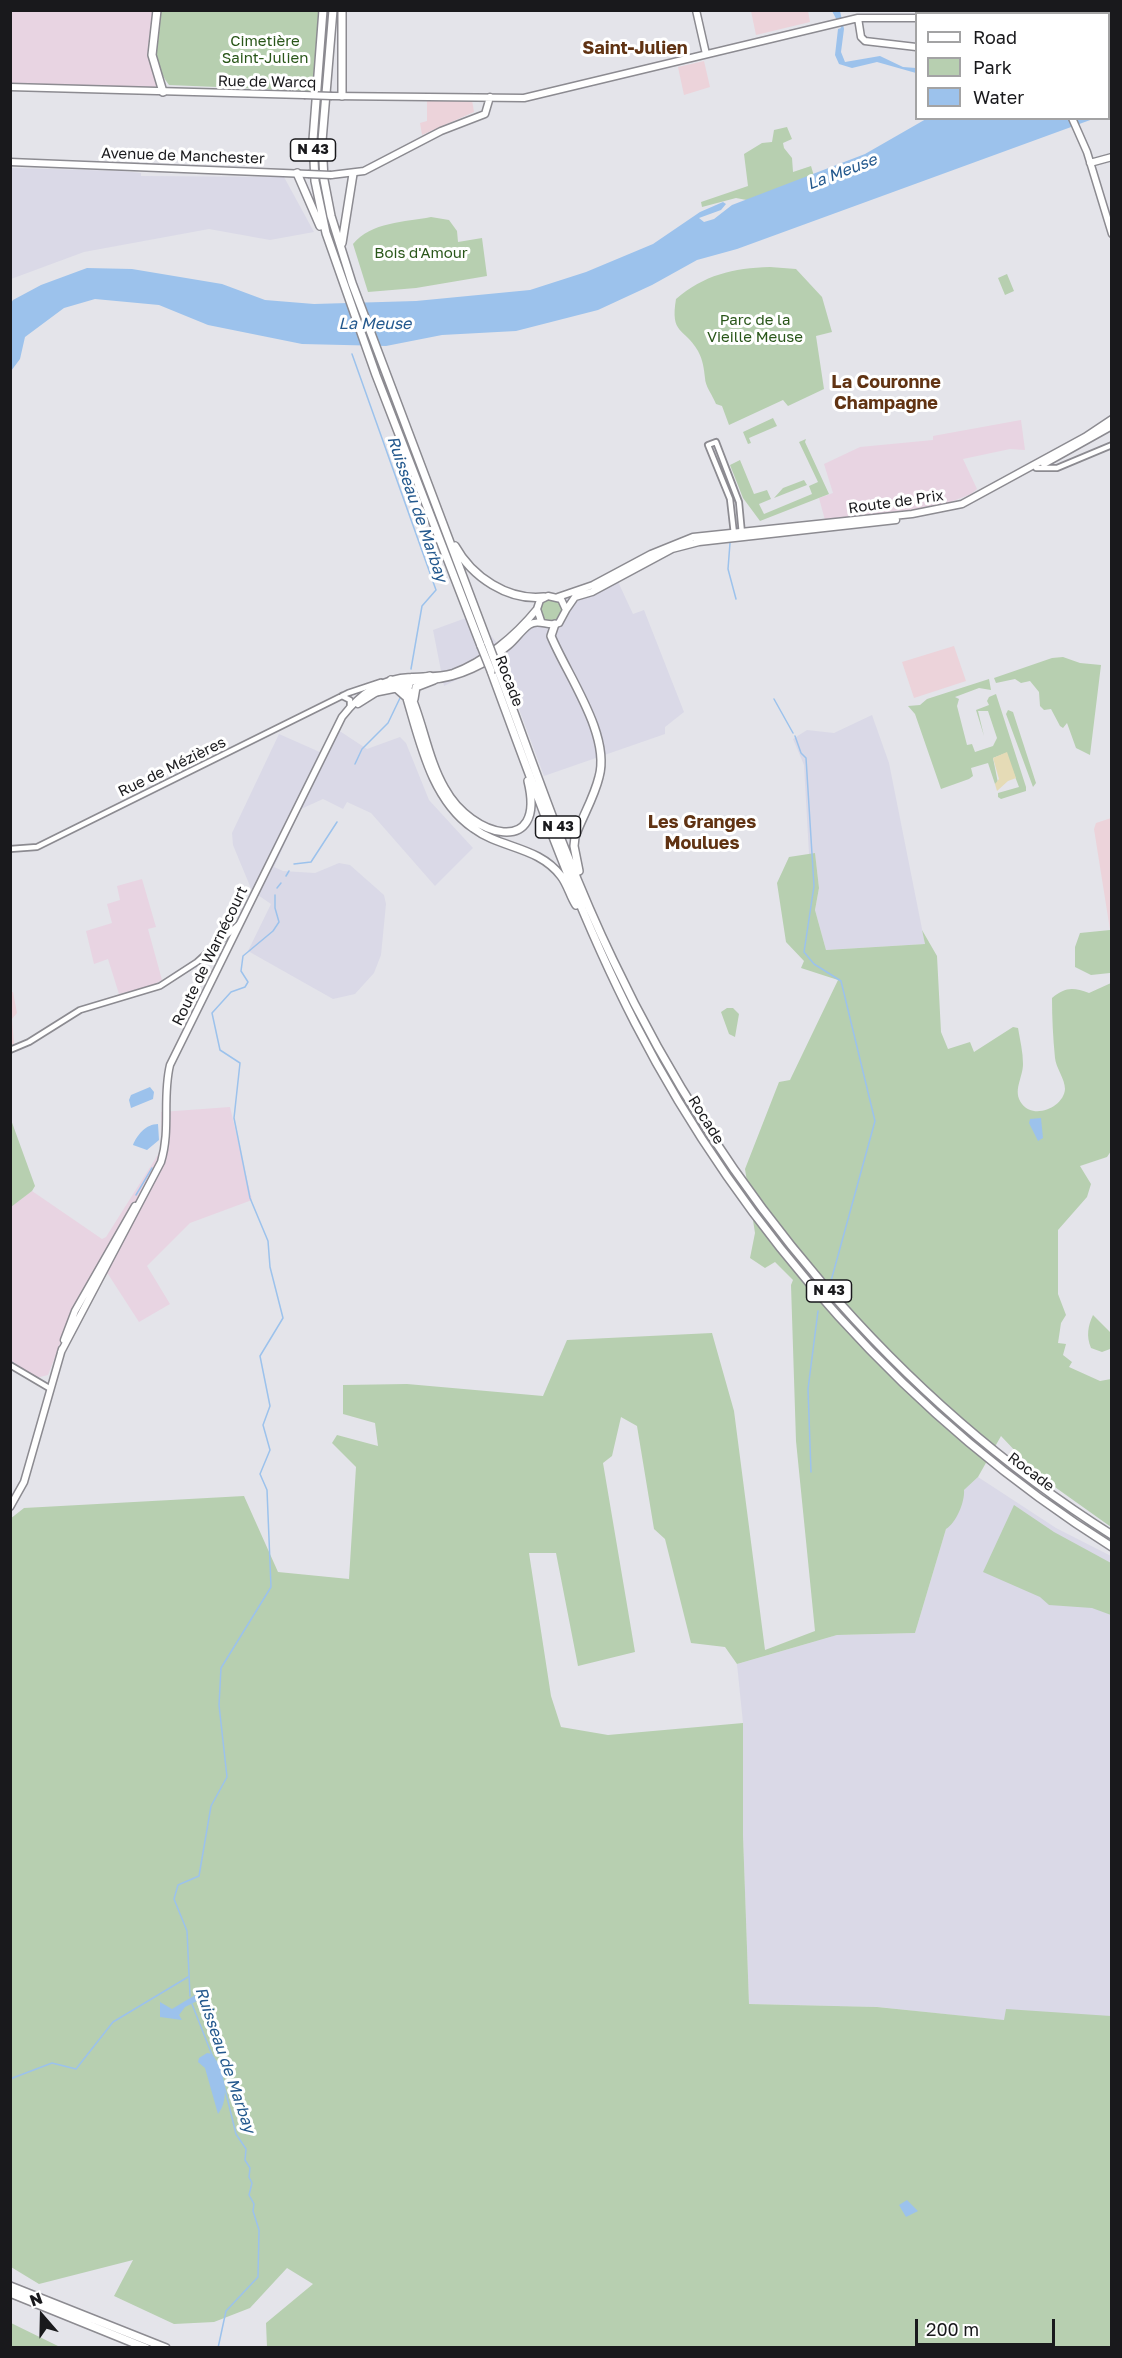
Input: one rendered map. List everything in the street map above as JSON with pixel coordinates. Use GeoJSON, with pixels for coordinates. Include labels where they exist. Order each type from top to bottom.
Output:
{"type":"FeatureCollection","features":[{"type":"Feature","properties":{"kind":"highway"},"geometry":{"type":"LineString","coordinates":[[157,10],[152,55],[163,92]]}},
{"type":"Feature","properties":{"kind":"highway","name":"N 43"},"geometry":{"type":"LineString","coordinates":[[323,10],[313,141],[315,182],[332,255]]}},
{"type":"Feature","properties":{"kind":"highway","name":"N 43"},"geometry":{"type":"LineString","coordinates":[[333,10],[324,109],[324,180],[331,216],[346,266],[445,529],[484,644],[499,672],[602,936],[649,1032],[694,1109],[740,1178],[811,1270],[890,1356],[938,1401],[1009,1461],[1112,1535]]}},
{"type":"Feature","properties":{"kind":"highway"},"geometry":{"type":"LineString","coordinates":[[342,10],[342,96]]}},
{"type":"Feature","properties":{"kind":"highway"},"geometry":{"type":"LineString","coordinates":[[297,173],[332,255]]}},
{"type":"Feature","properties":{"kind":"highway"},"geometry":{"type":"LineString","coordinates":[[346,266],[342,235],[353,174]]}},
{"type":"Feature","properties":{"kind":"highway","name":"Rocade"},"geometry":{"type":"LineString","coordinates":[[332,255],[457,583],[484,644],[491,671],[582,911],[635,1024],[685,1114],[732,1185],[833,1308],[932,1408],[1003,1469],[1112,1547]]}},
{"type":"Feature","properties":{"kind":"highway"},"geometry":{"type":"LineString","coordinates":[[445,529],[462,558],[485,580],[522,597],[544,597]]}},
{"type":"Feature","properties":{"kind":"highway"},"geometry":{"type":"LineString","coordinates":[[555,624],[551,636],[596,733],[601,756],[599,777],[578,827],[574,846],[581,879],[602,936]]}},
{"type":"Feature","properties":{"kind":"highway"},"geometry":{"type":"LineString","coordinates":[[389,680],[407,682],[432,678]]}},
{"type":"Feature","properties":{"kind":"highway"},"geometry":{"type":"LineString","coordinates":[[412,704],[416,687],[432,678]]}},
{"type":"Feature","properties":{"kind":"highway"},"geometry":{"type":"LineString","coordinates":[[407,682],[436,786],[454,812],[485,836],[542,858],[561,876],[575,903],[582,911]]}},
{"type":"Feature","properties":{"kind":"highway"},"geometry":{"type":"LineString","coordinates":[[376,692],[396,688],[404,693],[412,704],[445,790],[466,816],[486,830],[499,833],[516,830],[529,817],[532,802],[531,791],[519,746]]}},
{"type":"Feature","properties":{"kind":"highway"},"geometry":{"type":"LineString","coordinates":[[1067,1516],[1112,1552]]}},
{"type":"Feature","properties":{"kind":"highway"},"geometry":{"type":"LineString","coordinates":[[10,2286],[166,2348]]}},
{"type":"Feature","properties":{"kind":"highway"},"geometry":{"type":"LineString","coordinates":[[10,2293],[146,2348]]}},
{"type":"Feature","properties":{"kind":"main road"},"geometry":{"type":"LineString","coordinates":[[696,10],[706,54]]}},
{"type":"Feature","properties":{"kind":"main road"},"geometry":{"type":"LineString","coordinates":[[979,12],[996,10]]}},
{"type":"Feature","properties":{"kind":"main road","name":"Rue de Warcq"},"geometry":{"type":"LineString","coordinates":[[10,87],[332,96],[524,98],[858,18],[915,18]]}},
{"type":"Feature","properties":{"kind":"main road"},"geometry":{"type":"LineString","coordinates":[[858,18],[861,37],[865,41],[915,47]]}},
{"type":"Feature","properties":{"kind":"main road","name":"Avenue de Manchester"},"geometry":{"type":"LineString","coordinates":[[10,162],[353,174],[364,171],[441,131],[485,114],[490,97]]}},
{"type":"Feature","properties":{"kind":"main road"},"geometry":{"type":"LineString","coordinates":[[1073,120],[1090,163],[1112,234]]}},
{"type":"Feature","properties":{"kind":"main road"},"geometry":{"type":"LineString","coordinates":[[1090,163],[1112,157]]}},
{"type":"Feature","properties":{"kind":"main road","name":"Route de Prix"},"geometry":{"type":"LineString","coordinates":[[1035,467],[1112,420]]}},
{"type":"Feature","properties":{"kind":"main road","name":"Route de Prix"},"geometry":{"type":"LineString","coordinates":[[555,624],[563,619],[575,597],[592,592],[672,549],[734,535],[877,523],[944,513],[963,506],[1112,426]]}},
{"type":"Feature","properties":{"kind":"main road","name":"Route de Prix"},"geometry":{"type":"LineString","coordinates":[[544,597],[558,597],[593,585],[668,546],[693,537],[734,535]]}},
{"type":"Feature","properties":{"kind":"main road"},"geometry":{"type":"LineString","coordinates":[[432,678],[466,667],[502,644],[537,609],[544,597]]}},
{"type":"Feature","properties":{"kind":"main road"},"geometry":{"type":"LineString","coordinates":[[558,597],[566,610]]}},
{"type":"Feature","properties":{"kind":"main road"},"geometry":{"type":"LineString","coordinates":[[537,609],[542,621]]}},
{"type":"Feature","properties":{"kind":"main road"},"geometry":{"type":"LineString","coordinates":[[432,678],[449,678],[475,668],[507,646],[530,624],[542,621],[555,624]]}},
{"type":"Feature","properties":{"kind":"main road","name":"Route de Warnécourt"},"geometry":{"type":"LineString","coordinates":[[10,1508],[26,1474],[61,1352],[146,1190],[165,1147],[168,1134],[165,1092],[170,1065],[350,707],[389,680]]}},
{"type":"Feature","properties":{"kind":"main road","name":"Route de Warnécourt"},"geometry":{"type":"LineString","coordinates":[[331,741],[360,699],[385,687],[407,682]]}},
{"type":"Feature","properties":{"kind":"street"},"geometry":{"type":"LineString","coordinates":[[734,535],[726,488],[708,445],[716,442],[739,502],[742,534]]}},
{"type":"Feature","properties":{"kind":"street"},"geometry":{"type":"LineString","coordinates":[[1035,467],[1057,468],[1112,445]]}},
{"type":"Feature","properties":{"kind":"street","name":"Rue de Mézières"},"geometry":{"type":"LineString","coordinates":[[10,849],[37,847],[350,692],[389,680]]}},
{"type":"Feature","properties":{"kind":"street"},"geometry":{"type":"LineString","coordinates":[[350,692],[356,693],[360,699]]}},
{"type":"Feature","properties":{"kind":"street"},"geometry":{"type":"LineString","coordinates":[[342,696],[360,699]]}},
{"type":"Feature","properties":{"kind":"street"},"geometry":{"type":"LineString","coordinates":[[342,696],[350,700],[350,707]]}},
{"type":"Feature","properties":{"kind":"street"},"geometry":{"type":"LineString","coordinates":[[10,1050],[30,1042],[80,1010],[137,994],[180,975],[241,922]]}},
{"type":"Feature","properties":{"kind":"street"},"geometry":{"type":"LineString","coordinates":[[10,1365],[49,1388]]}},
{"type":"Feature","properties":{"kind":"shaded area"},"geometry":{"type":"Polygon","coordinates":[[[11,11],[155,11],[157,87],[11,85],[11,11]]]}},
{"type":"Feature","properties":{"kind":"shaded area"},"geometry":{"type":"Polygon","coordinates":[[[751,11],[808,11],[810,22],[756,35],[751,11]]]}},
{"type":"Feature","properties":{"kind":"shaded area"},"geometry":{"type":"Polygon","coordinates":[[[704,61],[710,87],[684,95],[678,67],[704,61]]]}},
{"type":"Feature","properties":{"kind":"shaded area"},"geometry":{"type":"Polygon","coordinates":[[[427,100],[472,100],[474,112],[422,135],[420,123],[427,121],[427,100]]]}},
{"type":"Feature","properties":{"kind":"shaded area"},"geometry":{"type":"Polygon","coordinates":[[[11,168],[121,171],[141,173],[141,176],[284,177],[314,232],[270,240],[209,229],[84,252],[11,279],[11,168]]]}},
{"type":"Feature","properties":{"kind":"shaded area"},"geometry":{"type":"Polygon","coordinates":[[[1021,420],[1025,450],[1010,449],[963,459],[977,489],[971,494],[943,505],[922,509],[825,520],[819,498],[833,493],[824,464],[860,447],[933,440],[933,436],[1021,420]]]}},
{"type":"Feature","properties":{"kind":"shaded area"},"geometry":{"type":"Polygon","coordinates":[[[613,571],[633,614],[644,610],[684,712],[665,727],[665,734],[544,776],[500,658],[444,686],[433,630],[474,615],[497,643],[532,613],[542,596],[573,590],[613,571]]]}},
{"type":"Feature","properties":{"kind":"shaded area"},"geometry":{"type":"Polygon","coordinates":[[[954,646],[966,681],[914,698],[902,662],[954,646]]]}},
{"type":"Feature","properties":{"kind":"shaded area"},"geometry":{"type":"Polygon","coordinates":[[[872,715],[889,763],[925,944],[826,950],[815,910],[819,888],[815,854],[809,854],[804,765],[793,739],[807,730],[834,733],[872,715]]]}},
{"type":"Feature","properties":{"kind":"shaded area"},"geometry":{"type":"Polygon","coordinates":[[[335,728],[367,749],[400,737],[406,743],[429,800],[473,848],[435,886],[371,813],[347,802],[343,809],[323,799],[301,809],[274,867],[283,871],[315,873],[339,863],[350,865],[384,895],[386,904],[381,955],[374,973],[355,994],[333,999],[248,951],[271,904],[252,891],[233,845],[232,833],[279,734],[322,753],[335,728]]]}},
{"type":"Feature","properties":{"kind":"shaded area"},"geometry":{"type":"Polygon","coordinates":[[[1112,818],[1111,936],[1094,829],[1096,823],[1112,818]]]}},
{"type":"Feature","properties":{"kind":"shaded area"},"geometry":{"type":"Polygon","coordinates":[[[142,879],[156,927],[148,929],[162,980],[151,986],[119,994],[108,959],[94,964],[86,931],[112,923],[107,904],[120,900],[117,886],[142,879]]]}},
{"type":"Feature","properties":{"kind":"shaded area"},"geometry":{"type":"Polygon","coordinates":[[[10,992],[13,992],[17,1013],[12,1019],[14,1044],[11,1045],[10,992]]]}},
{"type":"Feature","properties":{"kind":"shaded area"},"geometry":{"type":"Polygon","coordinates":[[[230,1107],[252,1200],[190,1223],[147,1266],[170,1304],[139,1322],[108,1274],[91,1278],[70,1318],[48,1375],[36,1378],[11,1363],[10,1207],[32,1191],[102,1239],[106,1237],[159,1153],[162,1141],[161,1112],[230,1107]]]}},
{"type":"Feature","properties":{"kind":"shaded area"},"geometry":{"type":"Polygon","coordinates":[[[978,1477],[1056,1528],[1111,1556],[1111,2017],[1009,2021],[878,2007],[749,2004],[743,1835],[743,1723],[737,1664],[837,1635],[915,1633],[946,1529],[964,1490],[978,1477]]]}},
{"type":"Feature","properties":{"kind":"green space","name":"Cimetière Saint-Julien"},"geometry":{"type":"Polygon","coordinates":[[[159,11],[320,11],[313,91],[169,85],[159,67],[157,58],[159,11]]]}},
{"type":"Feature","properties":{"kind":"green space"},"geometry":{"type":"Polygon","coordinates":[[[787,127],[792,139],[783,143],[792,158],[793,172],[811,166],[814,176],[757,202],[736,198],[702,207],[701,202],[748,186],[744,154],[762,143],[772,142],[774,130],[787,127]]]}},
{"type":"Feature","properties":{"kind":"green space","name":"Bois d'Amour"},"geometry":{"type":"Polygon","coordinates":[[[431,217],[449,220],[457,231],[458,242],[482,238],[487,276],[416,288],[368,292],[353,244],[369,231],[379,227],[431,217]]]}},
{"type":"Feature","properties":{"kind":"green space","name":"Parc de la Vieille Meuse"},"geometry":{"type":"Polygon","coordinates":[[[770,267],[796,269],[822,297],[832,332],[816,336],[824,389],[788,406],[783,400],[729,425],[722,406],[716,404],[706,384],[698,351],[679,330],[675,319],[676,299],[697,284],[720,274],[770,267]]]}},
{"type":"Feature","properties":{"kind":"green space"},"geometry":{"type":"Polygon","coordinates":[[[1007,274],[1014,291],[1005,295],[998,278],[1007,274]]]}},
{"type":"Feature","properties":{"kind":"green space"},"geometry":{"type":"Polygon","coordinates":[[[773,418],[777,426],[749,438],[751,443],[748,444],[743,432],[773,418]]]}},
{"type":"Feature","properties":{"kind":"green space"},"geometry":{"type":"Polygon","coordinates":[[[806,439],[805,442],[829,494],[760,521],[743,498],[730,465],[740,460],[754,494],[767,490],[771,499],[759,504],[764,514],[812,494],[809,486],[818,482],[799,442],[806,439]]]}},
{"type":"Feature","properties":{"kind":"green space"},"geometry":{"type":"Polygon","coordinates":[[[804,480],[807,485],[774,498],[783,488],[804,480]]]}},
{"type":"Feature","properties":{"kind":"green space"},"geometry":{"type":"Polygon","coordinates":[[[547,599],[555,599],[562,606],[562,614],[555,621],[547,621],[540,614],[540,606],[547,599]]]}},
{"type":"Feature","properties":{"kind":"green space"},"geometry":{"type":"Polygon","coordinates":[[[1063,657],[1080,663],[1101,665],[1090,755],[1076,748],[1067,723],[1063,728],[1051,709],[1044,710],[1040,706],[1039,692],[1030,681],[1021,683],[1015,679],[996,683],[994,678],[1052,658],[1063,657]]]}},
{"type":"Feature","properties":{"kind":"green space"},"geometry":{"type":"Polygon","coordinates":[[[989,679],[991,690],[979,688],[955,697],[959,699],[957,706],[967,745],[972,744],[975,752],[993,746],[997,738],[988,711],[978,711],[984,736],[976,710],[989,705],[987,701],[989,697],[996,694],[1026,787],[1026,791],[1001,799],[998,793],[1019,787],[1006,753],[993,758],[998,783],[995,784],[988,763],[971,768],[973,776],[969,779],[941,789],[915,714],[908,706],[920,705],[927,699],[989,679]]]}},
{"type":"Feature","properties":{"kind":"green space"},"geometry":{"type":"Polygon","coordinates":[[[1008,710],[1013,712],[1036,783],[1033,787],[1006,714],[1008,710]]]}},
{"type":"Feature","properties":{"kind":"green space"},"geometry":{"type":"Polygon","coordinates":[[[815,853],[819,888],[815,910],[826,950],[925,944],[922,930],[937,956],[941,1032],[948,1049],[970,1042],[974,1052],[1013,1027],[1018,1028],[1023,1069],[1018,1094],[1027,1109],[1041,1111],[1054,1106],[1060,1101],[1065,1089],[1055,1058],[1052,998],[1065,990],[1074,989],[1089,993],[1111,983],[1111,1151],[1107,1157],[1080,1166],[1091,1184],[1087,1197],[1058,1230],[1058,1294],[1066,1315],[1061,1323],[1058,1343],[1066,1344],[1063,1355],[1072,1362],[1069,1367],[1100,1381],[1111,1379],[1111,1527],[1038,1475],[1001,1436],[978,1477],[964,1490],[959,1512],[946,1529],[915,1633],[837,1635],[737,1664],[725,1647],[691,1643],[665,1539],[654,1529],[637,1426],[621,1417],[612,1456],[603,1463],[635,1652],[578,1666],[556,1553],[529,1553],[551,1696],[561,1727],[608,1735],[743,1723],[743,1835],[749,2004],[877,2007],[1004,2020],[1006,2009],[1111,2016],[1111,2347],[267,2347],[266,2323],[313,2284],[287,2268],[250,2308],[214,2322],[174,2324],[114,2296],[133,2260],[39,2284],[11,2267],[10,1519],[24,1508],[244,1496],[278,1572],[349,1579],[356,1467],[332,1443],[337,1435],[378,1446],[375,1423],[343,1414],[343,1385],[407,1384],[543,1396],[567,1340],[712,1333],[734,1411],[765,1650],[815,1631],[796,1441],[791,1285],[793,1280],[775,1262],[765,1268],[750,1258],[755,1233],[745,1169],[779,1082],[790,1080],[838,980],[801,968],[804,961],[786,942],[777,883],[789,857],[815,853]]]}},
{"type":"Feature","properties":{"kind":"green space"},"geometry":{"type":"Polygon","coordinates":[[[1110,930],[1111,979],[1110,973],[1091,975],[1075,967],[1075,947],[1080,933],[1110,930]]]}},
{"type":"Feature","properties":{"kind":"green space"},"geometry":{"type":"Polygon","coordinates":[[[727,1008],[733,1008],[739,1014],[735,1037],[729,1034],[721,1012],[727,1008]]]}},
{"type":"Feature","properties":{"kind":"green space"},"geometry":{"type":"Polygon","coordinates":[[[10,1117],[35,1186],[11,1207],[10,1117]]]}},
{"type":"Feature","properties":{"kind":"green space"},"geometry":{"type":"Polygon","coordinates":[[[1093,1315],[1111,1333],[1110,1349],[1102,1352],[1091,1348],[1089,1344],[1088,1331],[1093,1315]]]}},
{"type":"Feature","properties":{"kind":"green space"},"geometry":{"type":"Polygon","coordinates":[[[1014,1505],[1054,1532],[1111,1563],[1111,1615],[1092,1608],[1049,1605],[1040,1597],[983,1572],[1014,1505]]]}},
{"type":"Feature","properties":{"kind":"green space"},"geometry":{"type":"Polygon","coordinates":[[[11,2323],[60,2347],[11,2347],[11,2323]]]}},
{"type":"Feature","properties":{"kind":"sand"},"geometry":{"type":"Polygon","coordinates":[[[1007,752],[1016,778],[1008,781],[997,791],[995,784],[999,779],[993,758],[1007,752]]]}},
{"type":"Feature","properties":{"kind":"water"},"geometry":{"type":"Polygon","coordinates":[[[832,11],[840,11],[844,29],[841,52],[845,62],[880,56],[903,67],[915,68],[915,73],[877,62],[852,68],[839,64],[835,55],[838,29],[841,28],[832,11]]]}},
{"type":"Feature","properties":{"kind":"water","name":"La Meuse"},"geometry":{"type":"Polygon","coordinates":[[[924,120],[1090,120],[737,249],[697,260],[652,285],[598,310],[516,331],[442,335],[386,346],[302,344],[208,325],[159,305],[95,299],[64,308],[25,337],[20,359],[11,371],[10,305],[13,300],[41,285],[87,268],[132,269],[222,284],[265,300],[314,304],[416,301],[530,290],[586,272],[653,244],[700,212],[723,202],[726,204],[721,210],[699,218],[704,222],[714,219],[732,205],[865,154],[924,120]]]}},
{"type":"Feature","properties":{"kind":"water"},"geometry":{"type":"Polygon","coordinates":[[[150,1087],[154,1092],[153,1099],[131,1108],[129,1100],[131,1095],[150,1087]]]}},
{"type":"Feature","properties":{"kind":"water"},"geometry":{"type":"Polygon","coordinates":[[[1041,1118],[1043,1138],[1038,1141],[1029,1123],[1030,1119],[1041,1118]]]}},
{"type":"Feature","properties":{"kind":"water"},"geometry":{"type":"Polygon","coordinates":[[[158,1124],[159,1140],[147,1150],[133,1145],[143,1131],[158,1124]]]}},
{"type":"Feature","properties":{"kind":"water"},"geometry":{"type":"Polygon","coordinates":[[[200,1992],[197,2001],[185,2007],[179,2015],[182,2020],[160,2017],[160,2002],[172,2009],[200,1992]]]}},
{"type":"Feature","properties":{"kind":"water"},"geometry":{"type":"Polygon","coordinates":[[[207,2053],[212,2054],[223,2075],[224,2100],[218,2114],[205,2068],[198,2062],[199,2058],[207,2053]]]}},
{"type":"Feature","properties":{"kind":"water"},"geometry":{"type":"Polygon","coordinates":[[[907,2200],[918,2211],[906,2217],[899,2205],[907,2200]]]}},
{"type":"Feature","properties":{"kind":"waterway","name":"Ruisseau de Marbay"},"geometry":{"type":"LineString","coordinates":[[352,354],[436,590],[422,606],[411,669]]}},
{"type":"Feature","properties":{"kind":"waterway"},"geometry":{"type":"LineString","coordinates":[[730,543],[728,569],[736,599]]}},
{"type":"Feature","properties":{"kind":"waterway","name":"Ruisseau de Marbay"},"geometry":{"type":"LineString","coordinates":[[355,764],[362,749],[388,723],[400,698]]}},
{"type":"Feature","properties":{"kind":"waterway"},"geometry":{"type":"LineString","coordinates":[[774,699],[793,733]]}},
{"type":"Feature","properties":{"kind":"waterway"},"geometry":{"type":"LineString","coordinates":[[795,736],[801,753],[806,758],[814,886],[804,952],[814,964],[841,981],[875,1121],[831,1281]]}},
{"type":"Feature","properties":{"kind":"waterway","name":"Ruisseau de Marbay"},"geometry":{"type":"LineString","coordinates":[[294,864],[311,862],[337,822]]}},
{"type":"Feature","properties":{"kind":"waterway","name":"Ruisseau de Marbay"},"geometry":{"type":"LineString","coordinates":[[286,876],[289,871]]}},
{"type":"Feature","properties":{"kind":"waterway","name":"Ruisseau de Marbay"},"geometry":{"type":"LineString","coordinates":[[277,888],[281,883]]}},
{"type":"Feature","properties":{"kind":"waterway","name":"Ruisseau de Marbay"},"geometry":{"type":"LineString","coordinates":[[190,1996],[187,1931],[174,1899],[178,1885],[199,1876],[211,1806],[227,1777],[219,1705],[221,1668],[271,1587],[267,1490],[260,1474],[270,1450],[263,1425],[270,1406],[260,1356],[283,1318],[270,1267],[268,1241],[250,1198],[234,1118],[240,1063],[220,1050],[212,1013],[231,992],[245,987],[248,982],[241,971],[243,956],[273,931],[279,922],[275,908],[275,895]]}},
{"type":"Feature","properties":{"kind":"waterway"},"geometry":{"type":"LineString","coordinates":[[136,1195],[152,1168]]}},
{"type":"Feature","properties":{"kind":"waterway"},"geometry":{"type":"LineString","coordinates":[[811,1472],[808,1389],[818,1311]]}},
{"type":"Feature","properties":{"kind":"waterway"},"geometry":{"type":"LineString","coordinates":[[10,1361],[22,1369]]}},
{"type":"Feature","properties":{"kind":"waterway"},"geometry":{"type":"LineString","coordinates":[[10,2079],[52,2063],[76,2069],[113,2022],[188,1977]]}},
{"type":"Feature","properties":{"kind":"waterway","name":"Ruisseau de Marbay"},"geometry":{"type":"LineString","coordinates":[[192,2004],[212,2055]]}},
{"type":"Feature","properties":{"kind":"waterway","name":"Ruisseau de Marbay"},"geometry":{"type":"LineString","coordinates":[[218,2348],[226,2311],[258,2277],[259,2230],[253,2211],[254,2204],[249,2195],[252,2183],[249,2177],[250,2168],[245,2160],[246,2149],[236,2134],[224,2085]]}},
{"type":"Feature","properties":{"kind":"district","name":"Saint-Julien"},"geometry":{"type":"Point","coordinates":[635,48]}},
{"type":"Feature","properties":{"kind":"district","name":"La Couronne Champagne"},"geometry":{"type":"Point","coordinates":[886,392]}},
{"type":"Feature","properties":{"kind":"district","name":"Les Granges Moulues"},"geometry":{"type":"Point","coordinates":[702,832]}}]}
